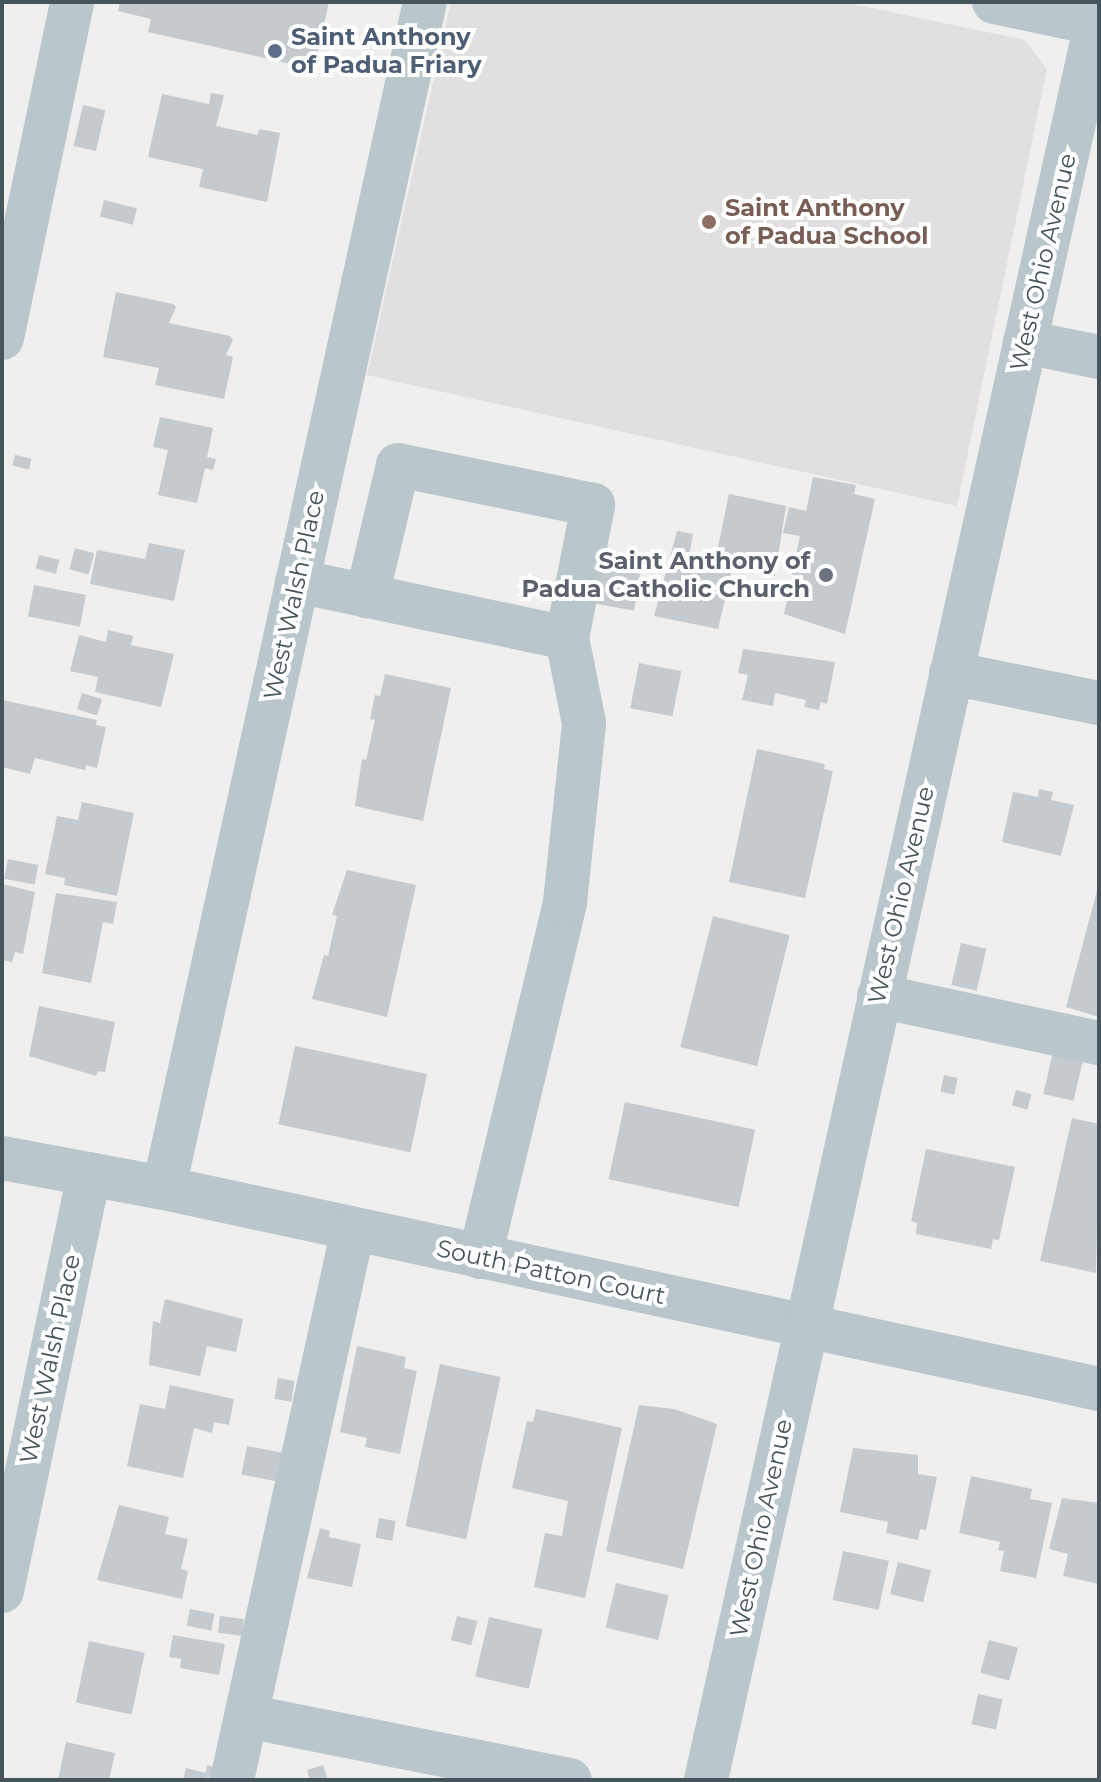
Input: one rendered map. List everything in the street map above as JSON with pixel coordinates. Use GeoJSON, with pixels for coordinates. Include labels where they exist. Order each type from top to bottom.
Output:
{"type":"FeatureCollection","features":[{"type":"Feature","properties":{"kind":"street"},"geometry":{"type":"LineString","coordinates":[[2,338],[72,2]]}},
{"type":"Feature","properties":{"kind":"street","name":"West Walsh Place"},"geometry":{"type":"LineString","coordinates":[[164,1188],[425,2]]}},
{"type":"Feature","properties":{"kind":"street"},"geometry":{"type":"LineString","coordinates":[[994,2],[1098,19]]}},
{"type":"Feature","properties":{"kind":"street","name":"West Ohio Avenue"},"geometry":{"type":"LineString","coordinates":[[706,1780],[1098,19]]}},
{"type":"Feature","properties":{"kind":"street"},"geometry":{"type":"LineString","coordinates":[[1025,342],[1099,357]]}},
{"type":"Feature","properties":{"kind":"street"},"geometry":{"type":"LineString","coordinates":[[367,596],[398,465],[593,505],[567,638],[584,723],[565,902],[480,1257]]}},
{"type":"Feature","properties":{"kind":"street"},"geometry":{"type":"LineString","coordinates":[[297,581],[567,638]]}},
{"type":"Feature","properties":{"kind":"street"},"geometry":{"type":"LineString","coordinates":[[951,673],[1099,703]]}},
{"type":"Feature","properties":{"kind":"street"},"geometry":{"type":"LineString","coordinates":[[879,996],[1099,1043]]}},
{"type":"Feature","properties":{"kind":"street","name":"South Patton Court"},"geometry":{"type":"LineString","coordinates":[[2,1158],[164,1188],[1099,1389]]}},
{"type":"Feature","properties":{"kind":"street","name":"West Walsh Place"},"geometry":{"type":"LineString","coordinates":[[2,1591],[89,1174]]}},
{"type":"Feature","properties":{"kind":"street"},"geometry":{"type":"LineString","coordinates":[[232,1780],[353,1229]]}},
{"type":"Feature","properties":{"kind":"street"},"geometry":{"type":"LineString","coordinates":[[246,1716],[570,1780]]}},
{"type":"Feature","properties":{"kind":"shaded area","name":"Saint Anthony of Padua School"},"geometry":{"type":"Polygon","coordinates":[[[451,2],[843,2],[1025,40],[1047,69],[957,506],[367,375],[451,2]]]}},
{"type":"Feature","properties":{"kind":"building","name":"Saint Anthony of Padua Friary"},"geometry":{"type":"Polygon","coordinates":[[[120,2],[329,2],[314,69],[148,32],[151,19],[118,11],[120,2]]]}},
{"type":"Feature","properties":{"kind":"building"},"geometry":{"type":"Polygon","coordinates":[[[211,93],[224,95],[216,126],[257,135],[259,129],[280,133],[267,202],[199,187],[203,169],[148,157],[162,94],[209,104],[211,93]]]}},
{"type":"Feature","properties":{"kind":"building"},"geometry":{"type":"Polygon","coordinates":[[[83,105],[105,110],[96,151],[74,146],[83,105]]]}},
{"type":"Feature","properties":{"kind":"building"},"geometry":{"type":"Polygon","coordinates":[[[104,200],[137,208],[133,225],[100,216],[104,200]]]}},
{"type":"Feature","properties":{"kind":"building"},"geometry":{"type":"Polygon","coordinates":[[[116,292],[173,304],[176,307],[169,323],[230,336],[233,340],[226,355],[233,357],[224,399],[155,385],[159,368],[103,357],[116,292]]]}},
{"type":"Feature","properties":{"kind":"building"},"geometry":{"type":"Polygon","coordinates":[[[160,417],[213,428],[207,457],[216,459],[213,470],[205,468],[197,503],[158,495],[168,450],[153,447],[160,417]]]}},
{"type":"Feature","properties":{"kind":"building"},"geometry":{"type":"Polygon","coordinates":[[[15,455],[32,459],[29,470],[13,466],[15,455]]]}},
{"type":"Feature","properties":{"kind":"building","name":"Saint Anthony of Padua Catholic Church"},"geometry":{"type":"Polygon","coordinates":[[[813,477],[856,485],[854,494],[875,499],[845,634],[784,614],[800,536],[783,533],[789,507],[806,511],[813,477]]]}},
{"type":"Feature","properties":{"kind":"building"},"geometry":{"type":"Polygon","coordinates":[[[729,494],[786,506],[775,576],[733,566],[718,629],[654,616],[677,531],[693,534],[689,556],[715,561],[729,494]]]}},
{"type":"Feature","properties":{"kind":"building"},"geometry":{"type":"Polygon","coordinates":[[[149,543],[185,550],[174,601],[90,584],[97,550],[145,559],[149,543]]]}},
{"type":"Feature","properties":{"kind":"building"},"geometry":{"type":"Polygon","coordinates":[[[75,548],[94,553],[89,574],[69,569],[75,548]]]}},
{"type":"Feature","properties":{"kind":"building"},"geometry":{"type":"Polygon","coordinates":[[[39,555],[59,560],[56,574],[36,569],[39,555]]]}},
{"type":"Feature","properties":{"kind":"building"},"geometry":{"type":"Polygon","coordinates":[[[601,567],[640,574],[634,610],[595,603],[601,567]]]}},
{"type":"Feature","properties":{"kind":"building"},"geometry":{"type":"Polygon","coordinates":[[[34,585],[86,595],[80,627],[28,616],[34,585]]]}},
{"type":"Feature","properties":{"kind":"building"},"geometry":{"type":"Polygon","coordinates":[[[108,630],[133,636],[131,645],[174,654],[161,707],[95,692],[98,677],[70,671],[79,635],[106,642],[108,630]]]}},
{"type":"Feature","properties":{"kind":"building"},"geometry":{"type":"Polygon","coordinates":[[[743,649],[835,662],[827,704],[821,702],[819,710],[804,707],[806,700],[775,693],[773,706],[742,700],[748,675],[738,673],[743,649]]]}},
{"type":"Feature","properties":{"kind":"building"},"geometry":{"type":"Polygon","coordinates":[[[639,663],[681,671],[672,716],[630,708],[639,663]]]}},
{"type":"Feature","properties":{"kind":"building"},"geometry":{"type":"Polygon","coordinates":[[[385,674],[451,688],[423,821],[355,806],[362,759],[366,760],[375,720],[370,719],[375,695],[380,696],[385,674]]]}},
{"type":"Feature","properties":{"kind":"building"},"geometry":{"type":"Polygon","coordinates":[[[82,693],[102,699],[97,715],[77,709],[82,693]]]}},
{"type":"Feature","properties":{"kind":"building"},"geometry":{"type":"Polygon","coordinates":[[[2,700],[97,720],[96,725],[106,727],[97,768],[86,765],[85,770],[35,758],[30,774],[2,767],[2,700]]]}},
{"type":"Feature","properties":{"kind":"building"},"geometry":{"type":"Polygon","coordinates":[[[757,749],[825,764],[824,769],[833,771],[805,898],[729,882],[757,749]]]}},
{"type":"Feature","properties":{"kind":"building"},"geometry":{"type":"Polygon","coordinates":[[[1039,789],[1053,792],[1051,800],[1074,805],[1061,856],[1002,842],[1013,792],[1038,797],[1039,789]]]}},
{"type":"Feature","properties":{"kind":"building"},"geometry":{"type":"Polygon","coordinates":[[[82,802],[134,813],[117,896],[64,885],[65,878],[45,874],[57,816],[78,820],[82,802]]]}},
{"type":"Feature","properties":{"kind":"building"},"geometry":{"type":"Polygon","coordinates":[[[8,859],[38,865],[35,885],[4,879],[8,859]]]}},
{"type":"Feature","properties":{"kind":"building"},"geometry":{"type":"Polygon","coordinates":[[[347,870],[416,885],[387,1017],[312,999],[324,955],[328,956],[337,916],[332,915],[347,870]]]}},
{"type":"Feature","properties":{"kind":"building"},"geometry":{"type":"Polygon","coordinates":[[[2,884],[35,892],[23,954],[15,952],[12,962],[2,960],[2,884]]]}},
{"type":"Feature","properties":{"kind":"building"},"geometry":{"type":"Polygon","coordinates":[[[1099,887],[1099,1017],[1066,1007],[1099,887]]]}},
{"type":"Feature","properties":{"kind":"building"},"geometry":{"type":"Polygon","coordinates":[[[56,893],[117,902],[113,924],[103,922],[91,983],[42,973],[56,893]]]}},
{"type":"Feature","properties":{"kind":"building"},"geometry":{"type":"Polygon","coordinates":[[[713,916],[790,935],[757,1066],[680,1047],[713,916]]]}},
{"type":"Feature","properties":{"kind":"building"},"geometry":{"type":"Polygon","coordinates":[[[961,943],[986,949],[977,991],[951,985],[961,943]]]}},
{"type":"Feature","properties":{"kind":"building"},"geometry":{"type":"Polygon","coordinates":[[[39,1006],[115,1022],[105,1072],[98,1071],[96,1076],[29,1056],[39,1006]]]}},
{"type":"Feature","properties":{"kind":"building"},"geometry":{"type":"Polygon","coordinates":[[[295,1046],[427,1074],[410,1152],[278,1124],[295,1046]]]}},
{"type":"Feature","properties":{"kind":"building"},"geometry":{"type":"Polygon","coordinates":[[[1053,1052],[1083,1059],[1074,1101],[1043,1094],[1053,1052]]]}},
{"type":"Feature","properties":{"kind":"building"},"geometry":{"type":"Polygon","coordinates":[[[944,1075],[958,1078],[954,1095],[940,1092],[944,1075]]]}},
{"type":"Feature","properties":{"kind":"building"},"geometry":{"type":"Polygon","coordinates":[[[1016,1090],[1031,1094],[1027,1110],[1012,1105],[1016,1090]]]}},
{"type":"Feature","properties":{"kind":"building"},"geometry":{"type":"Polygon","coordinates":[[[625,1102],[755,1130],[739,1207],[609,1179],[625,1102]]]}},
{"type":"Feature","properties":{"kind":"building"},"geometry":{"type":"Polygon","coordinates":[[[1072,1118],[1099,1124],[1096,1273],[1040,1261],[1072,1118]]]}},
{"type":"Feature","properties":{"kind":"building"},"geometry":{"type":"Polygon","coordinates":[[[926,1149],[1015,1167],[999,1240],[993,1239],[991,1249],[916,1234],[917,1223],[911,1221],[926,1149]]]}},
{"type":"Feature","properties":{"kind":"building"},"geometry":{"type":"Polygon","coordinates":[[[165,1299],[243,1319],[236,1352],[207,1346],[200,1376],[149,1365],[153,1321],[160,1323],[165,1299]]]}},
{"type":"Feature","properties":{"kind":"building"},"geometry":{"type":"Polygon","coordinates":[[[357,1346],[406,1357],[404,1368],[417,1371],[400,1454],[365,1447],[367,1438],[340,1432],[357,1346]]]}},
{"type":"Feature","properties":{"kind":"building"},"geometry":{"type":"Polygon","coordinates":[[[440,1364],[501,1377],[466,1539],[405,1526],[440,1364]]]}},
{"type":"Feature","properties":{"kind":"building"},"geometry":{"type":"Polygon","coordinates":[[[278,1378],[295,1381],[291,1402],[274,1399],[278,1378]]]}},
{"type":"Feature","properties":{"kind":"building"},"geometry":{"type":"Polygon","coordinates":[[[170,1385],[234,1399],[229,1425],[214,1422],[212,1433],[194,1428],[183,1478],[127,1466],[140,1404],[165,1409],[170,1385]]]}},
{"type":"Feature","properties":{"kind":"building"},"geometry":{"type":"Polygon","coordinates":[[[639,1405],[674,1409],[717,1424],[683,1569],[606,1551],[639,1405]]]}},
{"type":"Feature","properties":{"kind":"building"},"geometry":{"type":"Polygon","coordinates":[[[536,1409],[622,1428],[585,1598],[534,1587],[545,1533],[562,1536],[568,1501],[512,1488],[527,1421],[533,1422],[536,1409]]]}},
{"type":"Feature","properties":{"kind":"building"},"geometry":{"type":"Polygon","coordinates":[[[247,1446],[283,1453],[278,1482],[241,1474],[247,1446]]]}},
{"type":"Feature","properties":{"kind":"building"},"geometry":{"type":"Polygon","coordinates":[[[853,1448],[918,1455],[918,1474],[937,1477],[926,1530],[920,1529],[918,1540],[886,1533],[888,1522],[840,1512],[853,1448]]]}},
{"type":"Feature","properties":{"kind":"building"},"geometry":{"type":"Polygon","coordinates":[[[971,1476],[1032,1489],[1030,1499],[1052,1503],[1036,1578],[1000,1571],[1004,1551],[998,1550],[1000,1542],[959,1533],[971,1476]]]}},
{"type":"Feature","properties":{"kind":"building"},"geometry":{"type":"Polygon","coordinates":[[[1062,1498],[1099,1503],[1099,1584],[1063,1576],[1068,1554],[1049,1549],[1062,1498]]]}},
{"type":"Feature","properties":{"kind":"building"},"geometry":{"type":"Polygon","coordinates":[[[119,1505],[169,1517],[165,1534],[188,1539],[181,1569],[188,1571],[182,1599],[97,1580],[119,1505]]]}},
{"type":"Feature","properties":{"kind":"building"},"geometry":{"type":"Polygon","coordinates":[[[379,1518],[396,1521],[392,1541],[376,1538],[379,1518]]]}},
{"type":"Feature","properties":{"kind":"building"},"geometry":{"type":"Polygon","coordinates":[[[320,1528],[330,1531],[329,1537],[361,1544],[352,1587],[307,1578],[320,1528]]]}},
{"type":"Feature","properties":{"kind":"building"},"geometry":{"type":"Polygon","coordinates":[[[843,1551],[889,1561],[879,1610],[833,1600],[843,1551]]]}},
{"type":"Feature","properties":{"kind":"building"},"geometry":{"type":"Polygon","coordinates":[[[898,1562],[931,1570],[923,1602],[890,1594],[898,1562]]]}},
{"type":"Feature","properties":{"kind":"building"},"geometry":{"type":"Polygon","coordinates":[[[616,1583],[669,1595],[658,1640],[606,1628],[616,1583]]]}},
{"type":"Feature","properties":{"kind":"building"},"geometry":{"type":"Polygon","coordinates":[[[190,1609],[215,1614],[211,1630],[187,1626],[190,1609]]]}},
{"type":"Feature","properties":{"kind":"building"},"geometry":{"type":"Polygon","coordinates":[[[220,1616],[244,1619],[242,1636],[218,1633],[220,1616]]]}},
{"type":"Feature","properties":{"kind":"building"},"geometry":{"type":"Polygon","coordinates":[[[457,1616],[477,1621],[471,1645],[451,1640],[457,1616]]]}},
{"type":"Feature","properties":{"kind":"building"},"geometry":{"type":"Polygon","coordinates":[[[489,1617],[543,1629],[529,1689],[475,1676],[489,1617]]]}},
{"type":"Feature","properties":{"kind":"building"},"geometry":{"type":"Polygon","coordinates":[[[173,1635],[225,1644],[219,1675],[180,1668],[181,1659],[169,1657],[173,1635]]]}},
{"type":"Feature","properties":{"kind":"building"},"geometry":{"type":"Polygon","coordinates":[[[989,1640],[1018,1648],[1009,1681],[980,1673],[989,1640]]]}},
{"type":"Feature","properties":{"kind":"building"},"geometry":{"type":"Polygon","coordinates":[[[89,1641],[145,1653],[132,1714],[76,1703],[89,1641]]]}},
{"type":"Feature","properties":{"kind":"building"},"geometry":{"type":"Polygon","coordinates":[[[978,1694],[1002,1699],[996,1730],[972,1724],[978,1694]]]}},
{"type":"Feature","properties":{"kind":"building"},"geometry":{"type":"Polygon","coordinates":[[[66,1742],[115,1753],[109,1780],[58,1780],[66,1742]]]}},
{"type":"Feature","properties":{"kind":"building"},"geometry":{"type":"Polygon","coordinates":[[[207,1765],[213,1767],[212,1777],[183,1780],[186,1768],[206,1773],[207,1765]]]}},
{"type":"Feature","properties":{"kind":"building"},"geometry":{"type":"Polygon","coordinates":[[[323,1765],[328,1780],[310,1780],[307,1770],[323,1765]]]}},
{"type":"Feature","properties":{"kind":"place","name":"Saint Anthony of Padua Friary"},"geometry":{"type":"Point","coordinates":[275,51]}},
{"type":"Feature","properties":{"kind":"place","name":"Saint Anthony of Padua School"},"geometry":{"type":"Point","coordinates":[709,222]}},
{"type":"Feature","properties":{"kind":"place","name":"Saint Anthony of Padua Catholic Church"},"geometry":{"type":"Point","coordinates":[826,575]}}]}
